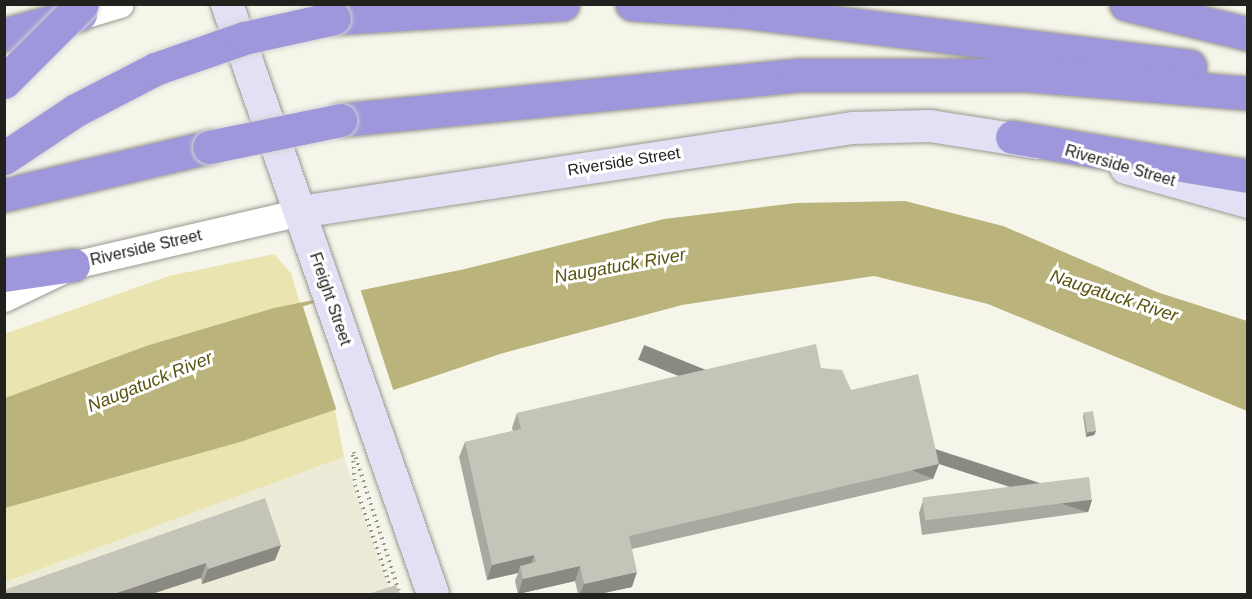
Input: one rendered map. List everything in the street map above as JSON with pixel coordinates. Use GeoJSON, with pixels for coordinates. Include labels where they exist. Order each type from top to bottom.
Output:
{"type":"FeatureCollection","features":[{"type":"Feature","properties":{"kind":"highway"},"geometry":{"type":"LineString","coordinates":[[4,158],[76,110],[155,69],[244,38],[334,18],[563,4]]}},
{"type":"Feature","properties":{"kind":"highway"},"geometry":{"type":"LineString","coordinates":[[632,4],[758,13],[1248,73]]}},
{"type":"Feature","properties":{"kind":"highway"},"geometry":{"type":"LineString","coordinates":[[1126,4],[1248,34]]}},
{"type":"Feature","properties":{"kind":"highway"},"geometry":{"type":"LineString","coordinates":[[4,35],[98,7]]}},
{"type":"Feature","properties":{"kind":"highway"},"geometry":{"type":"LineString","coordinates":[[4,82],[98,7]]}},
{"type":"Feature","properties":{"kind":"highway"},"geometry":{"type":"LineString","coordinates":[[4,195],[209,147],[340,120],[866,73],[1028,75],[1248,93]]}},
{"type":"Feature","properties":{"kind":"highway"},"geometry":{"type":"LineString","coordinates":[[1012,137],[1248,176]]}},
{"type":"Feature","properties":{"kind":"highway"},"geometry":{"type":"LineString","coordinates":[[4,275],[73,265]]}},
{"type":"Feature","properties":{"kind":"main road","name":"Freight Street"},"geometry":{"type":"LineString","coordinates":[[227,4],[318,262],[367,447],[433,594]]}},
{"type":"Feature","properties":{"kind":"main road","name":"Riverside Street"},"geometry":{"type":"LineString","coordinates":[[300,212],[853,128],[930,126],[1012,137],[1248,202]]}},
{"type":"Feature","properties":{"kind":"street"},"geometry":{"type":"LineString","coordinates":[[4,43],[98,7]]}},
{"type":"Feature","properties":{"kind":"street","name":"Riverside Street"},"geometry":{"type":"LineString","coordinates":[[4,298],[73,265],[300,212]]}},
{"type":"Feature","properties":{"kind":"path"},"geometry":{"type":"LineString","coordinates":[[367,447],[355,485],[393,594]]}},
{"type":"Feature","properties":{"kind":"path"},"geometry":{"type":"LineString","coordinates":[[367,447],[400,594]]}},
{"type":"Feature","properties":{"kind":"shaded area"},"geometry":{"type":"Polygon","coordinates":[[[274,254],[291,273],[300,303],[146,346],[5,398],[4,334],[169,276],[274,254]]]}},
{"type":"Feature","properties":{"kind":"shaded area"},"geometry":{"type":"Polygon","coordinates":[[[335,410],[344,457],[5,582],[5,508],[335,410]]]}},
{"type":"Feature","properties":{"kind":"shaded area"},"geometry":{"type":"Polygon","coordinates":[[[344,457],[391,594],[5,594],[5,582],[344,457]]]}},
{"type":"Feature","properties":{"kind":"water","name":"Naugatuck River"},"geometry":{"type":"Polygon","coordinates":[[[905,201],[1003,226],[1157,292],[1247,321],[1247,411],[988,304],[874,276],[682,305],[500,354],[240,442],[5,508],[5,398],[146,346],[274,308],[465,269],[664,219],[796,203],[905,201]]]}},
{"type":"Feature","properties":{"kind":"pier"},"geometry":{"type":"Polygon","coordinates":[[[360,288],[394,393],[337,411],[303,307],[360,288]]]}},
{"type":"Feature","properties":{"kind":"building"},"geometry":{"type":"Polygon","coordinates":[[[816,344],[821,368],[842,370],[851,390],[918,374],[939,464],[629,536],[637,572],[584,584],[580,566],[523,579],[520,566],[536,562],[534,555],[492,565],[465,442],[521,429],[517,413],[816,344]]]}},
{"type":"Feature","properties":{"kind":"building"},"geometry":{"type":"Polygon","coordinates":[[[1093,411],[1096,431],[1087,432],[1084,412],[1093,411]]]}},
{"type":"Feature","properties":{"kind":"building"},"geometry":{"type":"Polygon","coordinates":[[[1089,477],[1092,500],[925,520],[922,497],[1089,477]]]}},
{"type":"Feature","properties":{"kind":"building"},"geometry":{"type":"Polygon","coordinates":[[[265,498],[281,545],[208,569],[206,563],[113,594],[4,594],[4,590],[265,498]]]}},
{"type":"Feature","properties":{"kind":"building"},"geometry":{"type":"Polygon","coordinates":[[[396,585],[400,594],[368,594],[396,585]]]}}]}
